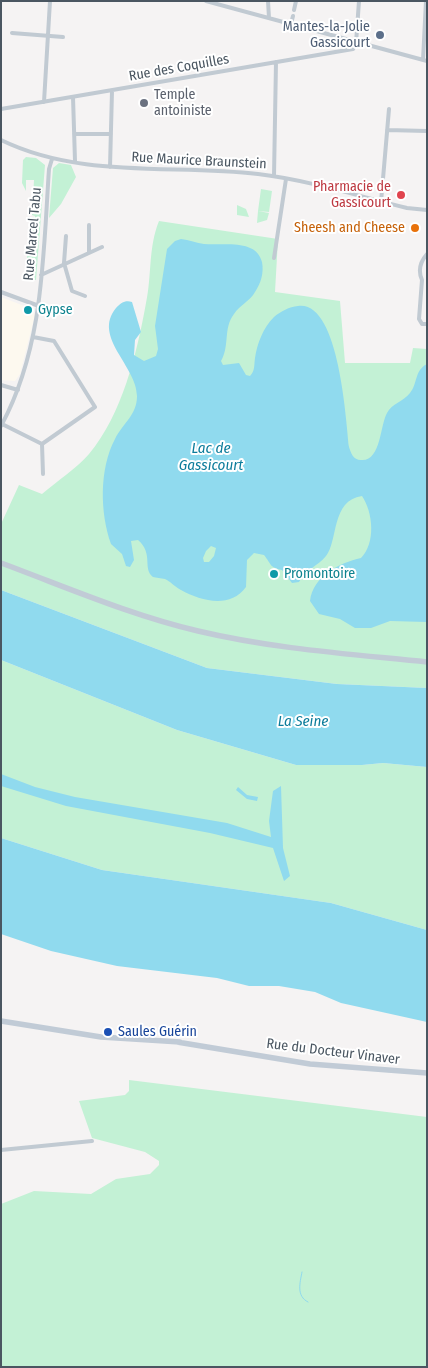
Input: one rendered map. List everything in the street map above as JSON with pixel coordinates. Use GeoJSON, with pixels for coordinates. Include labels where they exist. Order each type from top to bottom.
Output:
{"type":"FeatureCollection","features":[{"type":"Feature","properties":{"kind":"main road"},"geometry":{"type":"LineString","coordinates":[[1,563],[114,606],[196,631],[286,648],[427,662]]}},
{"type":"Feature","properties":{"kind":"main road","name":"Rue du Docteur Vinaver"},"geometry":{"type":"LineString","coordinates":[[1,1020],[101,1037],[177,1042],[310,1064],[427,1075]]}},
{"type":"Feature","properties":{"kind":"street"},"geometry":{"type":"LineString","coordinates":[[44,102],[50,1]]}},
{"type":"Feature","properties":{"kind":"street"},"geometry":{"type":"LineString","coordinates":[[206,1],[356,43],[425,60],[426,1]]}},
{"type":"Feature","properties":{"kind":"street"},"geometry":{"type":"LineString","coordinates":[[268,1],[269,18]]}},
{"type":"Feature","properties":{"kind":"street"},"geometry":{"type":"LineString","coordinates":[[294,10],[296,1]]}},
{"type":"Feature","properties":{"kind":"street"},"geometry":{"type":"LineString","coordinates":[[356,43],[359,1]]}},
{"type":"Feature","properties":{"kind":"street"},"geometry":{"type":"LineString","coordinates":[[291,24],[293,16]]}},
{"type":"Feature","properties":{"kind":"street"},"geometry":{"type":"LineString","coordinates":[[12,33],[63,37]]}},
{"type":"Feature","properties":{"kind":"street","name":"Rue des Coquilles"},"geometry":{"type":"LineString","coordinates":[[1,109],[353,49],[356,43]]}},
{"type":"Feature","properties":{"kind":"street"},"geometry":{"type":"LineString","coordinates":[[274,176],[276,62]]}},
{"type":"Feature","properties":{"kind":"street"},"geometry":{"type":"LineString","coordinates":[[110,167],[112,91]]}},
{"type":"Feature","properties":{"kind":"street"},"geometry":{"type":"LineString","coordinates":[[73,97],[74,162]]}},
{"type":"Feature","properties":{"kind":"street"},"geometry":{"type":"LineString","coordinates":[[380,202],[389,109]]}},
{"type":"Feature","properties":{"kind":"street"},"geometry":{"type":"LineString","coordinates":[[387,130],[427,131]]}},
{"type":"Feature","properties":{"kind":"street"},"geometry":{"type":"LineString","coordinates":[[74,134],[111,134]]}},
{"type":"Feature","properties":{"kind":"street","name":"Rue Maurice Braunstein"},"geometry":{"type":"LineString","coordinates":[[1,140],[18,148],[52,159],[110,167],[248,173],[274,176],[380,202],[427,210]]}},
{"type":"Feature","properties":{"kind":"street","name":"Rue Marcel Tabu"},"geometry":{"type":"LineString","coordinates":[[2,425],[18,390],[33,337],[41,275],[49,169],[52,159]]}},
{"type":"Feature","properties":{"kind":"street"},"geometry":{"type":"LineString","coordinates":[[274,258],[286,179]]}},
{"type":"Feature","properties":{"kind":"street"},"geometry":{"type":"LineString","coordinates":[[89,225],[89,252]]}},
{"type":"Feature","properties":{"kind":"street"},"geometry":{"type":"LineString","coordinates":[[66,236],[64,264],[72,292],[85,296]]}},
{"type":"Feature","properties":{"kind":"street"},"geometry":{"type":"LineString","coordinates":[[41,275],[52,272],[64,264],[102,246]]}},
{"type":"Feature","properties":{"kind":"street"},"geometry":{"type":"LineString","coordinates":[[426,257],[420,274],[422,280],[419,319],[422,324],[427,324]]}},
{"type":"Feature","properties":{"kind":"street"},"geometry":{"type":"LineString","coordinates":[[1,292],[38,306]]}},
{"type":"Feature","properties":{"kind":"street"},"geometry":{"type":"LineString","coordinates":[[421,296],[427,296]]}},
{"type":"Feature","properties":{"kind":"street"},"geometry":{"type":"LineString","coordinates":[[33,337],[54,341],[95,407],[42,444]]}},
{"type":"Feature","properties":{"kind":"street"},"geometry":{"type":"LineString","coordinates":[[1,385],[18,390]]}},
{"type":"Feature","properties":{"kind":"street"},"geometry":{"type":"LineString","coordinates":[[2,425],[42,444]]}},
{"type":"Feature","properties":{"kind":"street"},"geometry":{"type":"LineString","coordinates":[[42,444],[43,474]]}},
{"type":"Feature","properties":{"kind":"street"},"geometry":{"type":"LineString","coordinates":[[1,1150],[92,1141]]}},
{"type":"Feature","properties":{"kind":"shaded area"},"geometry":{"type":"Polygon","coordinates":[[[1,297],[32,309],[35,315],[20,374],[15,381],[1,380],[1,297]]]}},
{"type":"Feature","properties":{"kind":"green space"},"geometry":{"type":"Polygon","coordinates":[[[26,157],[36,158],[45,165],[36,280],[25,279],[31,217],[34,217],[34,226],[35,216],[32,215],[34,180],[26,180],[26,191],[22,183],[23,160],[26,157]]]}},
{"type":"Feature","properties":{"kind":"green space"},"geometry":{"type":"Polygon","coordinates":[[[59,163],[71,165],[76,177],[61,204],[49,218],[53,168],[59,163]]]}},
{"type":"Feature","properties":{"kind":"green space"},"geometry":{"type":"Polygon","coordinates":[[[261,189],[272,191],[269,212],[258,211],[261,189]]]}},
{"type":"Feature","properties":{"kind":"green space"},"geometry":{"type":"Polygon","coordinates":[[[237,205],[246,209],[249,217],[237,215],[237,205]]]}},
{"type":"Feature","properties":{"kind":"green space"},"geometry":{"type":"Polygon","coordinates":[[[258,211],[269,213],[267,220],[257,223],[258,211]]]}},
{"type":"Feature","properties":{"kind":"green space"},"geometry":{"type":"Polygon","coordinates":[[[159,221],[278,239],[275,292],[340,301],[345,363],[410,363],[413,348],[427,349],[427,688],[337,684],[207,668],[1,590],[1,524],[19,485],[42,494],[89,454],[111,421],[126,383],[138,342],[148,293],[153,241],[159,221]]]}},
{"type":"Feature","properties":{"kind":"green space"},"geometry":{"type":"Polygon","coordinates":[[[1,660],[177,730],[296,765],[362,765],[383,763],[427,767],[427,930],[331,903],[102,870],[1,838],[1,660]]]}},
{"type":"Feature","properties":{"kind":"green space"},"geometry":{"type":"Polygon","coordinates":[[[129,1080],[427,1117],[427,1367],[1,1367],[1,1204],[34,1191],[91,1194],[116,1179],[150,1174],[159,1165],[159,1161],[145,1152],[92,1138],[79,1101],[125,1095],[129,1091],[129,1080]]]}},
{"type":"Feature","properties":{"kind":"water","name":"Lac de Gassicourt"},"geometry":{"type":"Polygon","coordinates":[[[181,239],[204,244],[246,246],[259,254],[263,266],[260,281],[253,295],[236,311],[231,319],[227,331],[224,355],[221,361],[223,365],[239,363],[246,375],[250,376],[254,370],[257,347],[261,336],[274,317],[291,307],[298,306],[312,309],[323,322],[338,364],[346,412],[349,447],[356,459],[368,459],[373,455],[379,442],[387,413],[410,393],[420,370],[427,364],[427,622],[390,621],[371,628],[355,628],[340,619],[319,614],[310,601],[316,584],[328,572],[344,563],[361,558],[366,552],[371,536],[371,527],[369,510],[362,496],[352,499],[345,505],[337,522],[330,550],[299,582],[292,583],[282,570],[271,565],[264,555],[254,553],[247,560],[246,587],[239,594],[224,601],[206,600],[197,597],[181,590],[165,579],[153,577],[148,569],[146,550],[138,540],[131,541],[134,560],[130,567],[126,566],[122,554],[111,544],[107,532],[103,505],[106,464],[118,433],[135,408],[137,396],[130,374],[112,341],[109,330],[110,319],[116,308],[125,302],[132,302],[141,332],[135,340],[134,355],[144,361],[156,356],[158,349],[155,326],[167,249],[175,241],[181,239]],[[211,546],[206,551],[203,558],[204,562],[209,562],[214,556],[216,548],[211,546]]]}},
{"type":"Feature","properties":{"kind":"water","name":"La Seine"},"geometry":{"type":"Polygon","coordinates":[[[1,590],[207,668],[337,684],[427,688],[427,767],[383,763],[362,765],[296,765],[177,730],[1,660],[1,590]]]}},
{"type":"Feature","properties":{"kind":"water"},"geometry":{"type":"Polygon","coordinates":[[[1,774],[35,787],[75,797],[227,823],[271,837],[269,821],[273,791],[281,786],[283,848],[290,876],[284,881],[273,848],[210,833],[66,806],[1,786],[1,774]]]}},
{"type":"Feature","properties":{"kind":"water"},"geometry":{"type":"Polygon","coordinates":[[[238,787],[247,795],[258,797],[257,801],[247,799],[236,790],[238,787]]]}},
{"type":"Feature","properties":{"kind":"water"},"geometry":{"type":"Polygon","coordinates":[[[1,838],[102,870],[331,903],[427,930],[427,1022],[341,1003],[315,992],[279,986],[249,986],[217,978],[117,966],[51,951],[1,934],[1,838]]]}},
{"type":"Feature","properties":{"kind":"waterway"},"geometry":{"type":"LineString","coordinates":[[302,1272],[300,1293],[308,1302]]}},
{"type":"Feature","properties":{"kind":"place","name":"Mantes-la-Jolie Gassicourt"},"geometry":{"type":"Point","coordinates":[380,35]}},
{"type":"Feature","properties":{"kind":"place","name":"Temple antoiniste"},"geometry":{"type":"Point","coordinates":[144,103]}},
{"type":"Feature","properties":{"kind":"place","name":"Pharmacie de Gassicourt"},"geometry":{"type":"Point","coordinates":[401,195]}},
{"type":"Feature","properties":{"kind":"place","name":"Sheesh and Cheese"},"geometry":{"type":"Point","coordinates":[415,228]}},
{"type":"Feature","properties":{"kind":"place","name":"Gypse"},"geometry":{"type":"Point","coordinates":[28,310]}},
{"type":"Feature","properties":{"kind":"place","name":"Promontoire"},"geometry":{"type":"Point","coordinates":[274,574]}},
{"type":"Feature","properties":{"kind":"place","name":"Saules Guérin"},"geometry":{"type":"Point","coordinates":[108,1032]}}]}
